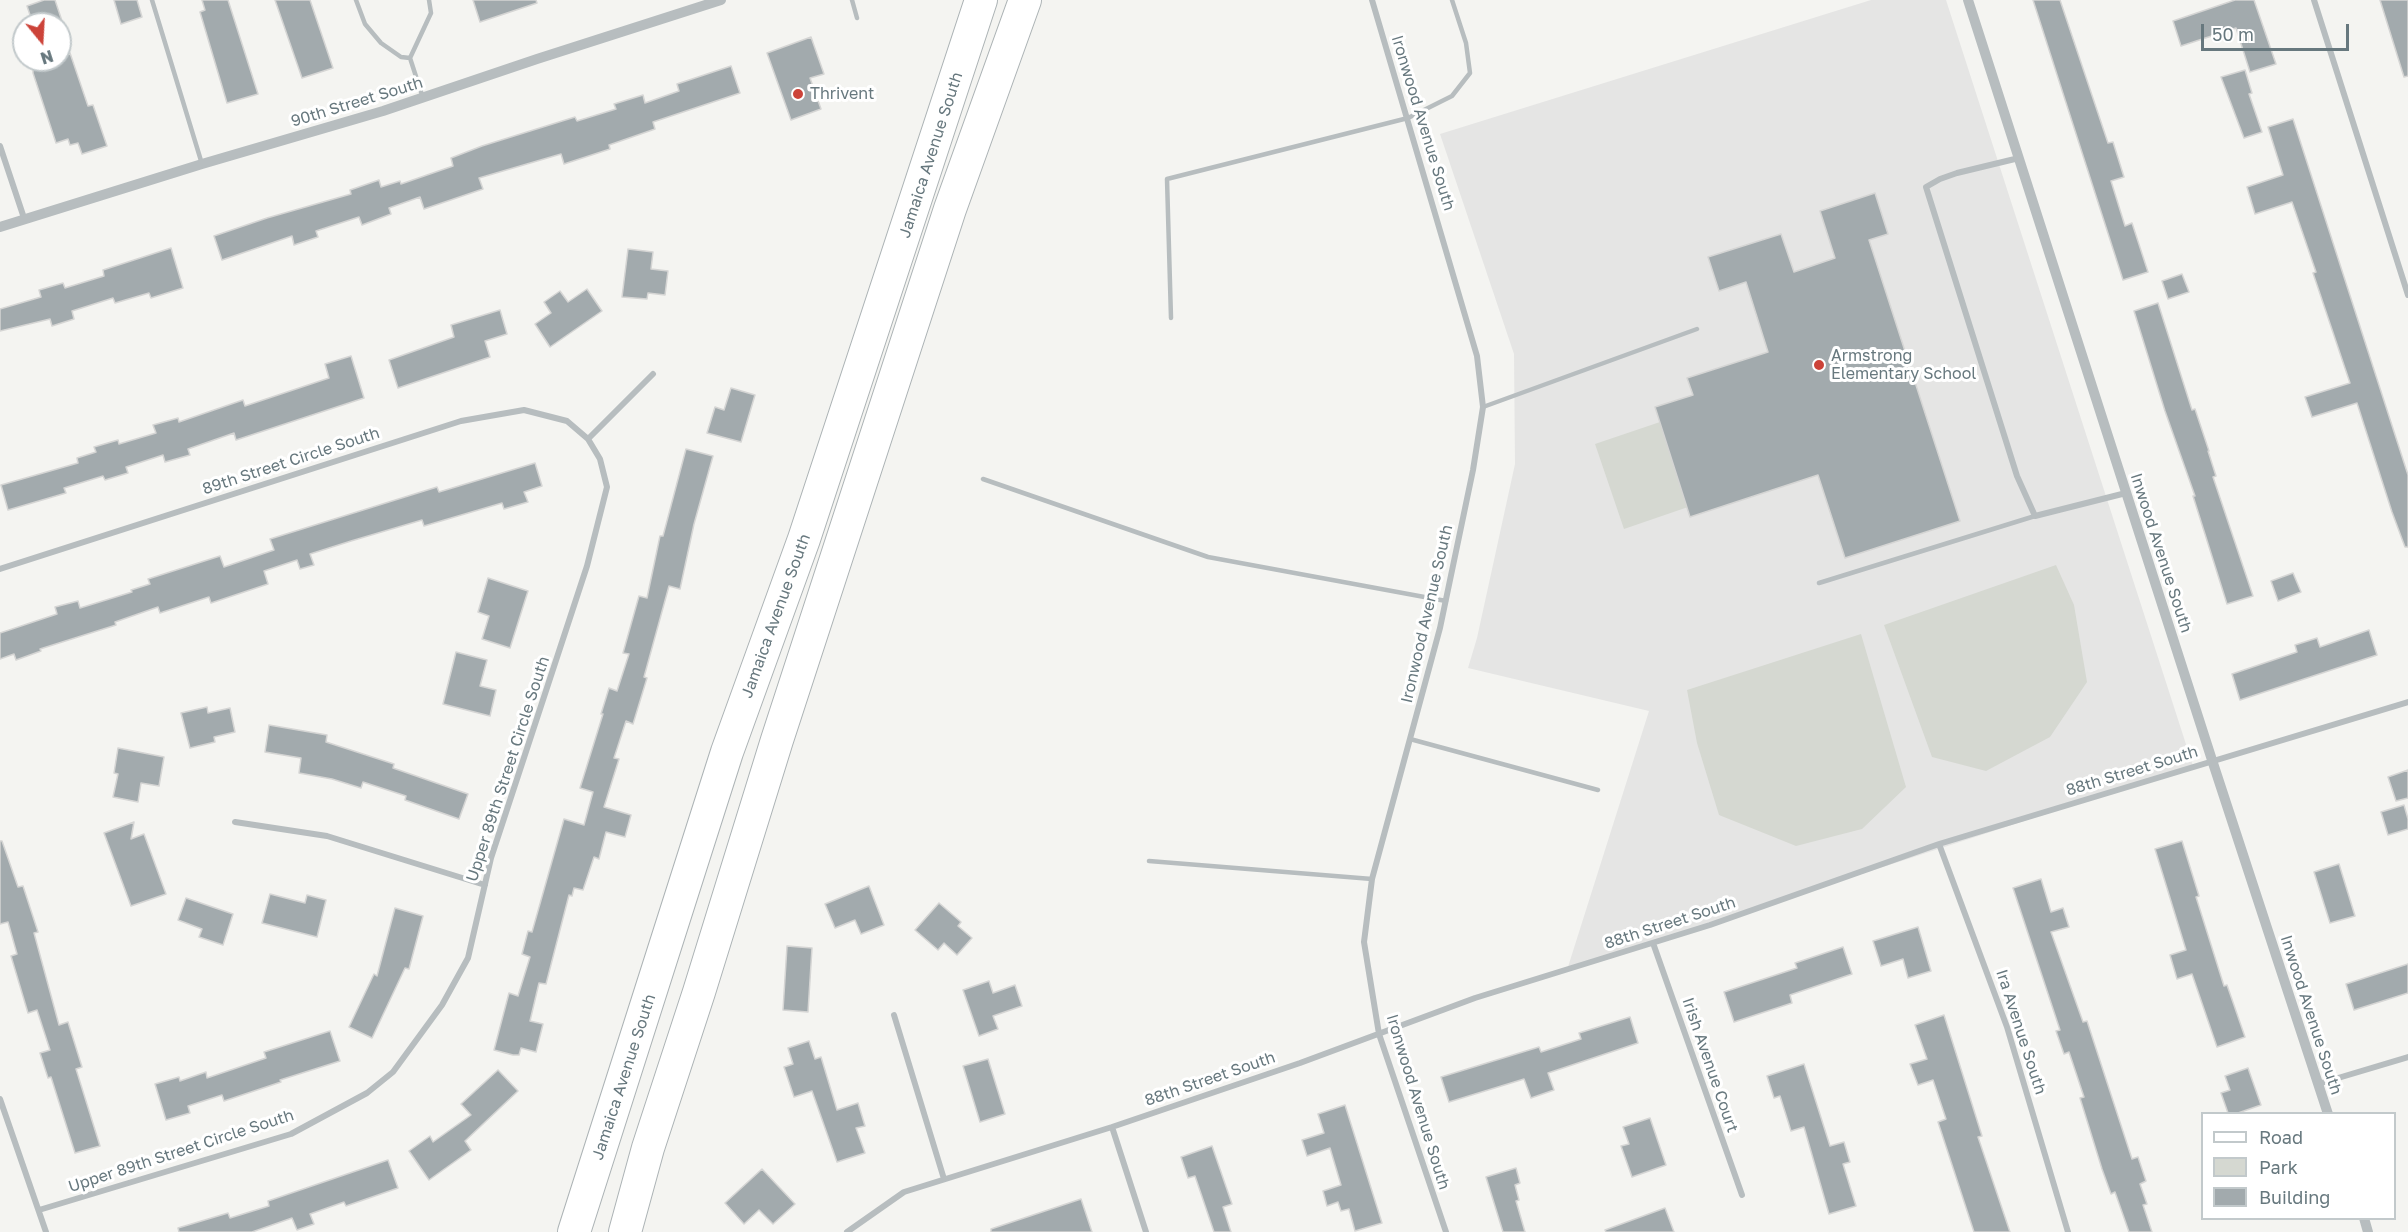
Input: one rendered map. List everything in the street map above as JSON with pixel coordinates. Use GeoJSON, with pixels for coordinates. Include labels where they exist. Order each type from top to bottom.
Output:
{"type":"FeatureCollection","features":[{"type":"Feature","properties":{"kind":"main road","name":"Jamaica Avenue South"},"geometry":{"type":"LineString","coordinates":[[574,1232],[727,752],[804,538],[981,0]]}},
{"type":"Feature","properties":{"kind":"main road","name":"Jamaica Avenue South"},"geometry":{"type":"LineString","coordinates":[[625,1232],[648,1148],[780,729],[950,209],[1025,0]]}},
{"type":"Feature","properties":{"kind":"street","name":"90th Street South"},"geometry":{"type":"LineString","coordinates":[[0,227],[423,98],[720,0]]}},
{"type":"Feature","properties":{"kind":"street","name":"Ironwood Avenue South"},"geometry":{"type":"LineString","coordinates":[[1372,0],[1477,356],[1483,407],[1473,471],[1446,601],[1372,879],[1364,942],[1380,1034],[1446,1232]]}},
{"type":"Feature","properties":{"kind":"street","name":"Inwood Avenue South"},"geometry":{"type":"LineString","coordinates":[[1968,0],[2328,1112]]}},
{"type":"Feature","properties":{"kind":"street"},"geometry":{"type":"LineString","coordinates":[[2314,0],[2408,295]]}},
{"type":"Feature","properties":{"kind":"street"},"geometry":{"type":"LineString","coordinates":[[0,146],[24,218]]}},
{"type":"Feature","properties":{"kind":"street"},"geometry":{"type":"LineString","coordinates":[[2019,158],[1949,176],[1926,187],[2016,476],[2035,516],[2126,493]]}},
{"type":"Feature","properties":{"kind":"street"},"geometry":{"type":"LineString","coordinates":[[588,439],[653,374]]}},
{"type":"Feature","properties":{"kind":"street","name":"89th Street Circle South"},"geometry":{"type":"LineString","coordinates":[[0,569],[461,421],[524,410],[567,421],[588,439]]}},
{"type":"Feature","properties":{"kind":"street","name":"Upper 89th Street Circle South"},"geometry":{"type":"LineString","coordinates":[[39,1210],[291,1134],[368,1093],[393,1071],[442,1005],[468,958],[491,858],[587,566],[607,487],[600,459],[588,439]]}},
{"type":"Feature","properties":{"kind":"street","name":"88th Street South"},"geometry":{"type":"LineString","coordinates":[[847,1232],[904,1192],[1112,1127],[1475,999],[1710,925],[1939,844],[2408,702]]}},
{"type":"Feature","properties":{"kind":"street"},"geometry":{"type":"LineString","coordinates":[[235,822],[327,836],[485,885]]}},
{"type":"Feature","properties":{"kind":"street","name":"Ira Avenue South"},"geometry":{"type":"LineString","coordinates":[[1939,844],[2007,1027],[2068,1232]]}},
{"type":"Feature","properties":{"kind":"street","name":"Irish Avenue Court"},"geometry":{"type":"LineString","coordinates":[[1653,943],[1742,1195]]}},
{"type":"Feature","properties":{"kind":"street"},"geometry":{"type":"LineString","coordinates":[[894,1015],[944,1179]]}},
{"type":"Feature","properties":{"kind":"street"},"geometry":{"type":"LineString","coordinates":[[2318,1084],[2408,1057]]}},
{"type":"Feature","properties":{"kind":"street"},"geometry":{"type":"LineString","coordinates":[[0,1099],[46,1232]]}},
{"type":"Feature","properties":{"kind":"street"},"geometry":{"type":"LineString","coordinates":[[1112,1127],[1146,1232]]}},
{"type":"Feature","properties":{"kind":"lane"},"geometry":{"type":"LineString","coordinates":[[152,0],[202,164]]}},
{"type":"Feature","properties":{"kind":"lane"},"geometry":{"type":"LineString","coordinates":[[356,0],[365,24],[381,43],[401,57],[410,58]]}},
{"type":"Feature","properties":{"kind":"lane"},"geometry":{"type":"LineString","coordinates":[[423,98],[410,58],[431,13],[429,0]]}},
{"type":"Feature","properties":{"kind":"lane"},"geometry":{"type":"LineString","coordinates":[[852,0],[857,18]]}},
{"type":"Feature","properties":{"kind":"lane"},"geometry":{"type":"LineString","coordinates":[[1171,318],[1167,180],[1408,118],[1452,96],[1470,73],[1466,44],[1452,0]]}},
{"type":"Feature","properties":{"kind":"lane"},"geometry":{"type":"LineString","coordinates":[[1483,407],[1697,329]]}},
{"type":"Feature","properties":{"kind":"lane"},"geometry":{"type":"LineString","coordinates":[[983,478],[1208,557],[1446,601]]}},
{"type":"Feature","properties":{"kind":"lane"},"geometry":{"type":"LineString","coordinates":[[1819,583],[2035,516]]}},
{"type":"Feature","properties":{"kind":"lane"},"geometry":{"type":"LineString","coordinates":[[1410,739],[1599,790]]}},
{"type":"Feature","properties":{"kind":"lane"},"geometry":{"type":"LineString","coordinates":[[1149,861],[1372,879]]}},
{"type":"Feature","properties":{"kind":"shaded area"},"geometry":{"type":"Polygon","coordinates":[[[1871,0],[1946,0],[2193,766],[1567,970],[1649,711],[1468,668],[1477,638],[1515,464],[1514,354],[1440,134],[1871,0]]]}},
{"type":"Feature","properties":{"kind":"green space"},"geometry":{"type":"Polygon","coordinates":[[[1660,422],[1688,507],[1624,529],[1595,444],[1660,422]]]}},
{"type":"Feature","properties":{"kind":"green space"},"geometry":{"type":"Polygon","coordinates":[[[2056,565],[2074,605],[2087,682],[2050,737],[1986,771],[1932,757],[1884,625],[2056,565]]]}},
{"type":"Feature","properties":{"kind":"green space"},"geometry":{"type":"Polygon","coordinates":[[[1861,634],[1906,787],[1862,829],[1796,846],[1719,815],[1697,743],[1687,690],[1861,634]]]}},
{"type":"Feature","properties":{"kind":"building"},"geometry":{"type":"Polygon","coordinates":[[[44,0],[55,0],[59,12],[29,12],[27,6],[44,0]]]}},
{"type":"Feature","properties":{"kind":"building"},"geometry":{"type":"Polygon","coordinates":[[[114,0],[137,0],[142,17],[121,24],[114,0]]]}},
{"type":"Feature","properties":{"kind":"building"},"geometry":{"type":"Polygon","coordinates":[[[202,0],[228,0],[258,94],[227,103],[200,12],[205,10],[202,0]]]}},
{"type":"Feature","properties":{"kind":"building"},"geometry":{"type":"Polygon","coordinates":[[[275,0],[310,0],[333,68],[302,78],[275,0]]]}},
{"type":"Feature","properties":{"kind":"building"},"geometry":{"type":"Polygon","coordinates":[[[473,0],[536,0],[537,3],[480,22],[473,0]]]}},
{"type":"Feature","properties":{"kind":"building"},"geometry":{"type":"Polygon","coordinates":[[[2033,0],[2060,0],[2108,143],[2113,142],[2124,177],[2111,181],[2125,226],[2132,223],[2148,272],[2123,280],[2033,0]]]}},
{"type":"Feature","properties":{"kind":"building"},"geometry":{"type":"Polygon","coordinates":[[[2235,0],[2254,0],[2276,64],[2250,72],[2236,28],[2181,46],[2173,21],[2235,0]]]}},
{"type":"Feature","properties":{"kind":"building"},"geometry":{"type":"Polygon","coordinates":[[[2380,0],[2408,0],[2408,76],[2404,77],[2380,0]]]}},
{"type":"Feature","properties":{"kind":"building","name":"Thrivent"},"geometry":{"type":"Polygon","coordinates":[[[811,37],[824,74],[810,78],[821,109],[791,120],[767,53],[811,37]]]}},
{"type":"Feature","properties":{"kind":"building"},"geometry":{"type":"Polygon","coordinates":[[[72,59],[88,106],[93,105],[107,146],[82,154],[78,143],[70,145],[68,139],[56,143],[33,73],[72,72],[72,59]]]}},
{"type":"Feature","properties":{"kind":"building"},"geometry":{"type":"Polygon","coordinates":[[[731,66],[740,93],[653,122],[655,129],[609,145],[610,149],[564,164],[561,154],[479,178],[483,189],[424,209],[420,197],[389,208],[391,214],[362,225],[359,217],[316,231],[318,237],[294,245],[292,236],[222,260],[214,236],[351,194],[350,190],[379,180],[381,187],[400,181],[401,184],[453,166],[451,158],[482,146],[575,117],[577,121],[616,109],[614,104],[643,95],[645,103],[679,91],[677,84],[731,66]]]}},
{"type":"Feature","properties":{"kind":"building"},"geometry":{"type":"Polygon","coordinates":[[[2245,70],[2252,93],[2249,94],[2262,132],[2244,138],[2221,77],[2245,70]]]}},
{"type":"Feature","properties":{"kind":"building"},"geometry":{"type":"Polygon","coordinates":[[[2293,119],[2408,475],[2408,547],[2405,547],[2392,512],[2357,403],[2312,417],[2305,397],[2350,383],[2292,202],[2255,214],[2247,187],[2283,175],[2268,127],[2293,119]]]}},
{"type":"Feature","properties":{"kind":"building","name":"Armstrong Elementary School"},"geometry":{"type":"Polygon","coordinates":[[[1875,193],[1888,234],[1869,240],[1960,521],[1845,558],[1818,475],[1690,517],[1655,407],[1693,395],[1687,378],[1768,352],[1746,282],[1719,291],[1708,257],[1781,234],[1794,272],[1835,258],[1820,211],[1875,193]]]}},
{"type":"Feature","properties":{"kind":"building"},"geometry":{"type":"Polygon","coordinates":[[[171,248],[183,288],[151,298],[149,293],[115,303],[113,298],[72,311],[74,319],[52,326],[50,319],[0,331],[0,309],[41,297],[39,290],[63,283],[65,288],[104,276],[103,270],[171,248]]]}},
{"type":"Feature","properties":{"kind":"building"},"geometry":{"type":"Polygon","coordinates":[[[628,249],[653,252],[651,269],[668,271],[665,295],[648,293],[647,299],[622,297],[628,249]]]}},
{"type":"Feature","properties":{"kind":"building"},"geometry":{"type":"Polygon","coordinates":[[[2182,274],[2189,292],[2168,299],[2162,281],[2182,274]]]}},
{"type":"Feature","properties":{"kind":"building"},"geometry":{"type":"Polygon","coordinates":[[[587,289],[602,311],[550,347],[535,324],[551,313],[544,302],[560,291],[568,302],[587,289]]]}},
{"type":"Feature","properties":{"kind":"building"},"geometry":{"type":"Polygon","coordinates":[[[2158,303],[2192,410],[2195,409],[2209,451],[2216,476],[2213,477],[2253,596],[2227,604],[2193,496],[2195,496],[2165,411],[2134,311],[2158,303]]]}},
{"type":"Feature","properties":{"kind":"building"},"geometry":{"type":"Polygon","coordinates":[[[500,310],[507,334],[485,341],[490,357],[398,388],[389,360],[454,337],[451,325],[500,310]]]}},
{"type":"Feature","properties":{"kind":"building"},"geometry":{"type":"Polygon","coordinates":[[[351,356],[364,398],[236,440],[234,433],[188,449],[190,455],[165,462],[163,455],[126,467],[128,473],[105,480],[103,476],[64,488],[66,493],[8,510],[1,485],[78,463],[77,458],[96,452],[94,447],[118,440],[119,444],[156,433],[153,425],[178,418],[179,422],[243,400],[245,406],[329,378],[325,364],[351,356]]]}},
{"type":"Feature","properties":{"kind":"building"},"geometry":{"type":"Polygon","coordinates":[[[731,388],[755,395],[741,442],[707,433],[715,407],[724,410],[731,388]]]}},
{"type":"Feature","properties":{"kind":"building"},"geometry":{"type":"Polygon","coordinates":[[[686,449],[713,456],[694,524],[680,589],[669,586],[644,677],[647,678],[633,724],[626,721],[614,758],[619,759],[604,807],[631,815],[625,837],[606,832],[599,859],[594,857],[583,890],[574,888],[572,896],[569,895],[546,984],[539,983],[530,1021],[543,1024],[536,1052],[521,1048],[519,1055],[513,1055],[494,1050],[509,993],[518,996],[530,957],[522,954],[528,931],[532,932],[564,819],[584,825],[593,792],[580,788],[609,688],[617,691],[629,654],[623,653],[639,596],[647,598],[660,536],[663,536],[686,449]]]}},
{"type":"Feature","properties":{"kind":"building"},"geometry":{"type":"Polygon","coordinates":[[[535,463],[542,486],[524,492],[528,502],[504,509],[502,503],[424,526],[422,520],[351,541],[310,554],[314,565],[300,569],[297,560],[264,571],[268,584],[211,603],[209,597],[160,613],[158,607],[115,622],[116,625],[40,649],[41,651],[16,660],[14,654],[0,659],[0,633],[57,614],[55,607],[78,601],[80,608],[132,592],[131,590],[150,584],[148,579],[220,556],[224,567],[274,550],[270,539],[437,487],[439,492],[535,463]]]}},
{"type":"Feature","properties":{"kind":"building"},"geometry":{"type":"Polygon","coordinates":[[[2293,573],[2301,592],[2278,601],[2271,581],[2293,573]]]}},
{"type":"Feature","properties":{"kind":"building"},"geometry":{"type":"Polygon","coordinates":[[[488,578],[528,591],[510,648],[482,639],[489,616],[478,612],[488,578]]]}},
{"type":"Feature","properties":{"kind":"building"},"geometry":{"type":"Polygon","coordinates":[[[2369,630],[2377,655],[2240,700],[2232,674],[2297,652],[2295,645],[2317,638],[2320,647],[2369,630]]]}},
{"type":"Feature","properties":{"kind":"building"},"geometry":{"type":"Polygon","coordinates":[[[456,652],[487,660],[480,686],[496,690],[490,716],[443,704],[456,652]]]}},
{"type":"Feature","properties":{"kind":"building"},"geometry":{"type":"Polygon","coordinates":[[[207,707],[208,713],[230,708],[235,732],[214,737],[215,742],[190,748],[181,713],[207,707]]]}},
{"type":"Feature","properties":{"kind":"building"},"geometry":{"type":"Polygon","coordinates":[[[269,725],[327,735],[326,742],[394,764],[393,768],[468,794],[459,819],[405,800],[406,796],[363,782],[361,788],[332,779],[299,773],[301,758],[265,752],[269,725]]]}},
{"type":"Feature","properties":{"kind":"building"},"geometry":{"type":"Polygon","coordinates":[[[118,748],[164,757],[159,786],[141,783],[138,802],[113,797],[118,774],[114,773],[118,748]]]}},
{"type":"Feature","properties":{"kind":"building"},"geometry":{"type":"Polygon","coordinates":[[[2408,770],[2408,798],[2396,801],[2388,777],[2408,770]]]}},
{"type":"Feature","properties":{"kind":"building"},"geometry":{"type":"Polygon","coordinates":[[[2404,805],[2408,829],[2388,835],[2381,812],[2404,805]]]}},
{"type":"Feature","properties":{"kind":"building"},"geometry":{"type":"Polygon","coordinates":[[[134,822],[131,839],[144,834],[166,894],[131,906],[104,833],[134,822]]]}},
{"type":"Feature","properties":{"kind":"building"},"geometry":{"type":"Polygon","coordinates":[[[0,841],[2,841],[18,887],[23,886],[38,932],[34,933],[59,1025],[68,1022],[82,1067],[76,1069],[100,1146],[75,1153],[51,1077],[48,1078],[40,1053],[50,1050],[37,1010],[28,1013],[11,956],[17,954],[8,922],[0,924],[0,841]]]}},
{"type":"Feature","properties":{"kind":"building"},"geometry":{"type":"Polygon","coordinates":[[[2182,841],[2199,896],[2196,897],[2224,986],[2227,985],[2245,1037],[2217,1047],[2192,974],[2177,979],[2170,955],[2186,950],[2155,849],[2182,841]]]}},
{"type":"Feature","properties":{"kind":"building"},"geometry":{"type":"Polygon","coordinates":[[[2339,864],[2355,916],[2330,923],[2314,872],[2339,864]]]}},
{"type":"Feature","properties":{"kind":"building"},"geometry":{"type":"Polygon","coordinates":[[[2041,879],[2051,912],[2063,908],[2069,927],[2051,932],[2083,1022],[2087,1021],[2132,1159],[2138,1157],[2146,1181],[2140,1184],[2147,1204],[2143,1205],[2152,1232],[2129,1232],[2115,1192],[2111,1194],[2102,1169],[2080,1098],[2084,1097],[2069,1052],[2064,1054],[2056,1031],[2060,1030],[2013,888],[2041,879]]]}},
{"type":"Feature","properties":{"kind":"building"},"geometry":{"type":"Polygon","coordinates":[[[869,886],[884,925],[861,934],[855,920],[835,928],[825,904],[869,886]]]}},
{"type":"Feature","properties":{"kind":"building"},"geometry":{"type":"Polygon","coordinates":[[[270,894],[305,903],[307,895],[326,900],[317,937],[262,923],[270,894]]]}},
{"type":"Feature","properties":{"kind":"building"},"geometry":{"type":"Polygon","coordinates":[[[186,898],[233,914],[223,945],[199,937],[202,929],[178,920],[186,898]]]}},
{"type":"Feature","properties":{"kind":"building"},"geometry":{"type":"Polygon","coordinates":[[[939,903],[961,922],[958,926],[972,938],[957,955],[944,943],[938,950],[915,930],[939,903]]]}},
{"type":"Feature","properties":{"kind":"building"},"geometry":{"type":"Polygon","coordinates":[[[395,908],[423,916],[409,969],[405,968],[372,1038],[349,1027],[374,974],[377,976],[395,908]]]}},
{"type":"Feature","properties":{"kind":"building"},"geometry":{"type":"Polygon","coordinates":[[[1918,927],[1931,971],[1908,978],[1903,959],[1881,966],[1873,941],[1918,927]]]}},
{"type":"Feature","properties":{"kind":"building"},"geometry":{"type":"Polygon","coordinates":[[[787,946],[812,948],[808,1012],[783,1010],[787,946]]]}},
{"type":"Feature","properties":{"kind":"building"},"geometry":{"type":"Polygon","coordinates":[[[1843,947],[1852,974],[1790,995],[1792,1003],[1734,1022],[1724,992],[1797,968],[1795,963],[1843,947]]]}},
{"type":"Feature","properties":{"kind":"building"},"geometry":{"type":"Polygon","coordinates":[[[2408,964],[2408,993],[2354,1010],[2346,984],[2408,964]]]}},
{"type":"Feature","properties":{"kind":"building"},"geometry":{"type":"Polygon","coordinates":[[[989,981],[993,993],[1015,985],[1022,1006],[993,1016],[998,1029],[979,1036],[963,990],[989,981]]]}},
{"type":"Feature","properties":{"kind":"building"},"geometry":{"type":"Polygon","coordinates":[[[1944,1015],[1982,1136],[1978,1137],[2010,1232],[1974,1232],[1938,1122],[1946,1119],[1933,1080],[1918,1085],[1910,1064],[1927,1059],[1915,1025],[1944,1015]]]}},
{"type":"Feature","properties":{"kind":"building"},"geometry":{"type":"Polygon","coordinates":[[[1630,1017],[1638,1043],[1548,1073],[1554,1090],[1531,1098],[1524,1079],[1449,1102],[1441,1077],[1539,1047],[1541,1052],[1581,1039],[1579,1033],[1630,1017]]]}},
{"type":"Feature","properties":{"kind":"building"},"geometry":{"type":"Polygon","coordinates":[[[330,1031],[340,1061],[224,1101],[222,1095],[188,1106],[190,1113],[166,1120],[155,1084],[179,1077],[180,1081],[206,1072],[207,1078],[266,1058],[264,1052],[330,1031]]]}},
{"type":"Feature","properties":{"kind":"building"},"geometry":{"type":"Polygon","coordinates":[[[809,1041],[815,1059],[821,1057],[837,1110],[858,1103],[865,1126],[856,1128],[865,1153],[837,1162],[812,1091],[794,1097],[784,1067],[793,1064],[788,1048],[809,1041]]]}},
{"type":"Feature","properties":{"kind":"building"},"geometry":{"type":"Polygon","coordinates":[[[988,1059],[1005,1114],[980,1122],[963,1066],[988,1059]]]}},
{"type":"Feature","properties":{"kind":"building"},"geometry":{"type":"Polygon","coordinates":[[[1804,1064],[1830,1146],[1844,1142],[1850,1162],[1843,1164],[1856,1206],[1829,1214],[1804,1127],[1791,1131],[1780,1096],[1774,1098],[1767,1076],[1804,1064]]]}},
{"type":"Feature","properties":{"kind":"building"},"geometry":{"type":"Polygon","coordinates":[[[2248,1068],[2261,1105],[2241,1112],[2228,1112],[2221,1093],[2230,1090],[2225,1076],[2248,1068]]]}},
{"type":"Feature","properties":{"kind":"building"},"geometry":{"type":"Polygon","coordinates":[[[498,1070],[518,1091],[465,1141],[471,1150],[429,1180],[409,1151],[430,1136],[433,1142],[471,1115],[461,1104],[498,1070]]]}},
{"type":"Feature","properties":{"kind":"building"},"geometry":{"type":"Polygon","coordinates":[[[1345,1105],[1382,1223],[1355,1231],[1349,1209],[1341,1211],[1338,1202],[1327,1206],[1323,1191],[1341,1185],[1330,1148],[1307,1156],[1302,1140],[1324,1133],[1318,1114],[1345,1105]]]}},
{"type":"Feature","properties":{"kind":"building"},"geometry":{"type":"Polygon","coordinates":[[[1650,1118],[1666,1165],[1632,1177],[1621,1146],[1629,1144],[1623,1127],[1650,1118]]]}},
{"type":"Feature","properties":{"kind":"building"},"geometry":{"type":"Polygon","coordinates":[[[1212,1146],[1232,1204],[1223,1207],[1231,1232],[1214,1232],[1195,1176],[1188,1178],[1181,1157],[1212,1146]]]}},
{"type":"Feature","properties":{"kind":"building"},"geometry":{"type":"Polygon","coordinates":[[[388,1160],[398,1188],[346,1206],[344,1202],[310,1214],[314,1224],[297,1230],[292,1218],[252,1232],[179,1232],[178,1228],[228,1213],[230,1218],[269,1206],[268,1201],[388,1160]]]}},
{"type":"Feature","properties":{"kind":"building"},"geometry":{"type":"Polygon","coordinates":[[[1516,1168],[1520,1183],[1515,1185],[1519,1200],[1516,1201],[1525,1232],[1503,1232],[1486,1177],[1516,1168]]]}},
{"type":"Feature","properties":{"kind":"building"},"geometry":{"type":"Polygon","coordinates":[[[762,1169],[795,1204],[773,1224],[759,1210],[744,1224],[725,1203],[762,1169]]]}},
{"type":"Feature","properties":{"kind":"building"},"geometry":{"type":"Polygon","coordinates":[[[1081,1199],[1092,1232],[991,1232],[991,1229],[1081,1199]]]}},
{"type":"Feature","properties":{"kind":"building"},"geometry":{"type":"Polygon","coordinates":[[[1665,1208],[1674,1232],[1606,1232],[1605,1230],[1665,1208]]]}},
{"type":"Feature","properties":{"kind":"place","name":"Thrivent"},"geometry":{"type":"Point","coordinates":[798,94]}},
{"type":"Feature","properties":{"kind":"place","name":"Armstrong Elementary School"},"geometry":{"type":"Point","coordinates":[1819,365]}}]}
